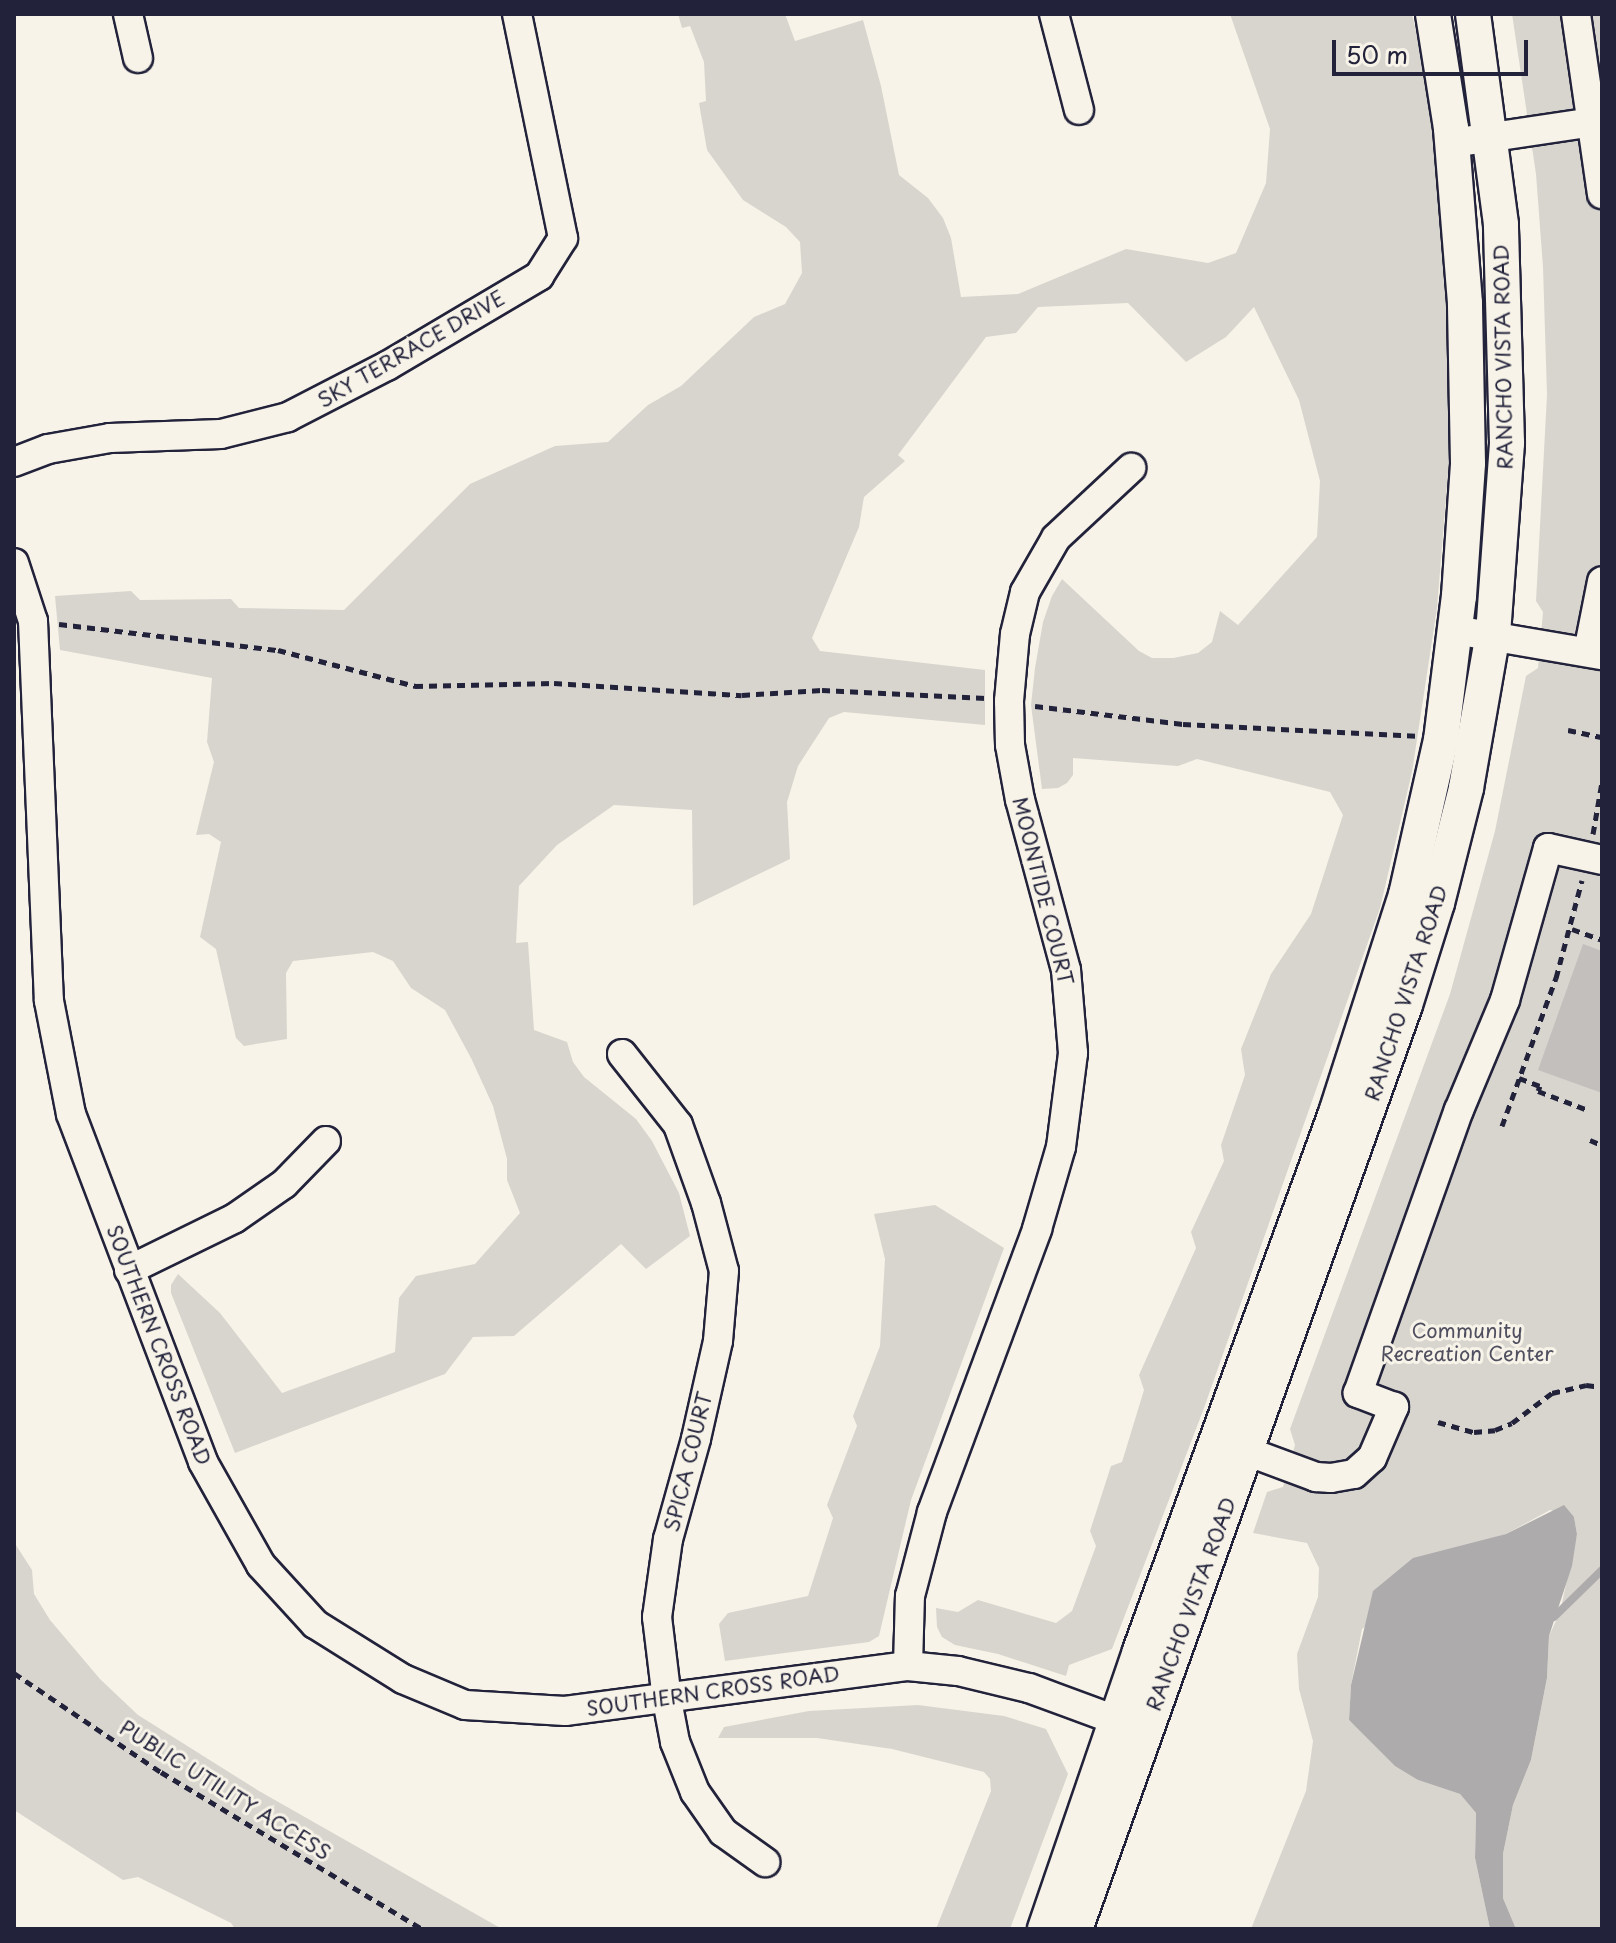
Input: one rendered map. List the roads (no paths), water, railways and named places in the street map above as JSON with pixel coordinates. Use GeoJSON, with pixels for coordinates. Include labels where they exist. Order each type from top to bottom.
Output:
{"type":"FeatureCollection","features":[{"type":"Feature","properties":{"kind":"main road","name":"RANCHO VISTA ROAD"},"geometry":{"type":"LineString","coordinates":[[1075,1929],[1131,1726],[1406,895],[1441,740],[1455,630],[1468,463],[1465,303],[1452,143],[1433,14]]}},
{"type":"Feature","properties":{"kind":"main road","name":"RANCHO VISTA ROAD"},"geometry":{"type":"LineString","coordinates":[[1045,1929],[1246,1451],[1405,1005],[1437,903],[1466,788],[1493,634],[1507,415],[1502,254],[1492,137],[1473,14]]}},
{"type":"Feature","properties":{"kind":"street"},"geometry":{"type":"LineString","coordinates":[[128,14],[138,58]]}},
{"type":"Feature","properties":{"kind":"street","name":"SKY TERRACE DRIVE"},"geometry":{"type":"LineString","coordinates":[[14,462],[48,449],[110,438],[221,434],[288,417],[387,366],[539,276],[563,238],[517,14]]}},
{"type":"Feature","properties":{"kind":"street"},"geometry":{"type":"LineString","coordinates":[[1054,14],[1079,110]]}},
{"type":"Feature","properties":{"kind":"street"},"geometry":{"type":"LineString","coordinates":[[1576,14],[1602,194]]}},
{"type":"Feature","properties":{"kind":"street"},"geometry":{"type":"LineString","coordinates":[[1452,143],[1593,122]]}},
{"type":"Feature","properties":{"kind":"street","name":"MOONTIDE COURT"},"geometry":{"type":"LineString","coordinates":[[908,1666],[910,1596],[928,1526],[1037,1229],[1061,1147],[1073,1053],[1066,970],[1020,800],[1010,745],[1009,701],[1015,634],[1025,592],[1056,538],[1131,468]]}},
{"type":"Feature","properties":{"kind":"street","name":"SOUTHERN CROSS ROAD"},"geometry":{"type":"LineString","coordinates":[[14,563],[33,621],[49,1001],[71,1114],[203,1462],[261,1565],[315,1624],[403,1679],[465,1705],[565,1711],[908,1666],[958,1671],[1029,1688],[1131,1726]]}},
{"type":"Feature","properties":{"kind":"street"},"geometry":{"type":"LineString","coordinates":[[1455,630],[1493,634],[1595,654],[1602,581]]}},
{"type":"Feature","properties":{"kind":"street"},"geometry":{"type":"LineString","coordinates":[[1246,1451],[1316,1477],[1331,1478],[1354,1474],[1372,1458],[1394,1407],[1358,1393],[1459,1110],[1505,1000],[1548,848],[1593,867]]}},
{"type":"Feature","properties":{"kind":"street","name":"SPICA COURT"},"geometry":{"type":"LineString","coordinates":[[622,1054],[678,1125],[706,1203],[724,1271],[718,1341],[696,1439],[668,1539],[657,1617],[667,1700],[675,1742],[695,1792],[723,1832],[765,1862]]}},
{"type":"Feature","properties":{"kind":"street"},"geometry":{"type":"LineString","coordinates":[[129,1270],[235,1218],[284,1184],[326,1141]]}},
{"type":"Feature","properties":{"kind":"waterway"},"geometry":{"type":"LineString","coordinates":[[1554,1617],[1602,1570]]}},
{"type":"Feature","properties":{"kind":"park label","name":"Community Recreation Center"},"geometry":{"type":"Point","coordinates":[1467,1342]}}]}
